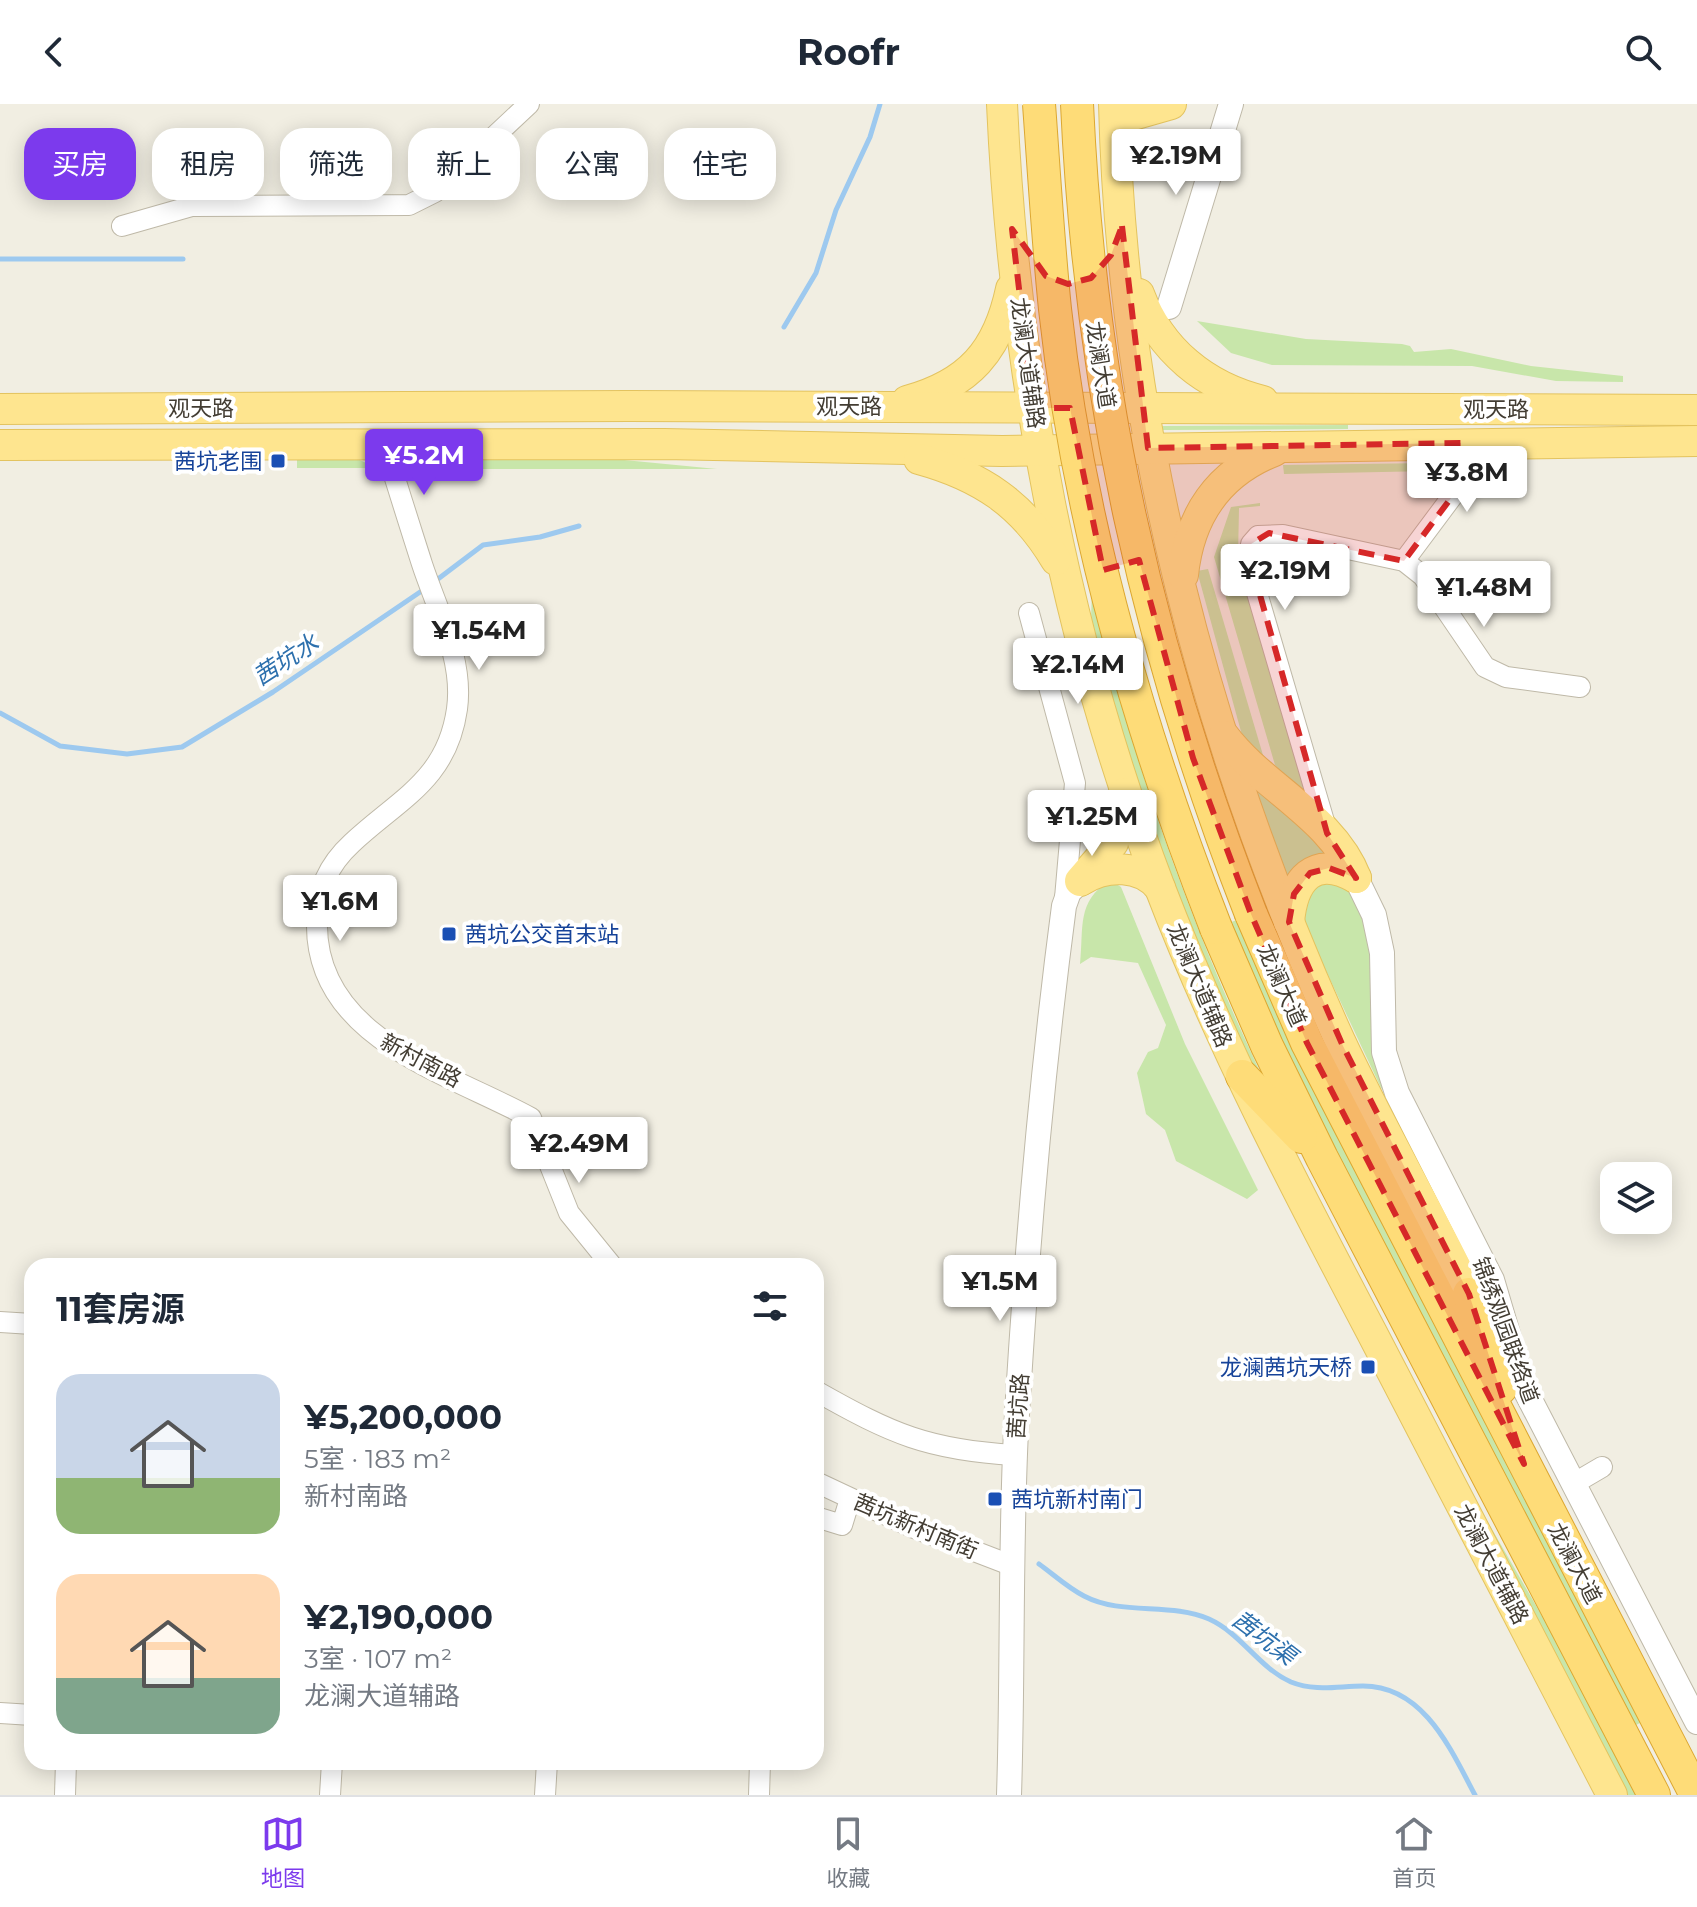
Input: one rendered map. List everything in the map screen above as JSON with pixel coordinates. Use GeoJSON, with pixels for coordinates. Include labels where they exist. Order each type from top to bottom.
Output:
{"type":"FeatureCollection","features":[{"type":"Feature","properties":{"kind":"highway","name":"龙澜大道"},"geometry":{"type":"LineString","coordinates":[[1039,104],[1055,311],[1095,538],[1147,736],[1179,833],[1267,1046],[1322,1158],[1654,1795]]}},
{"type":"Feature","properties":{"kind":"highway","name":"龙澜大道"},"geometry":{"type":"LineString","coordinates":[[1077,104],[1092,305],[1120,483],[1193,758],[1251,914],[1307,1043],[1696,1795]]}},
{"type":"Feature","properties":{"kind":"highway"},"geometry":{"type":"LineString","coordinates":[[1242,1076],[1322,1158]]}},
{"type":"Feature","properties":{"kind":"highway"},"geometry":{"type":"LineString","coordinates":[[1469,1294],[1524,1464]]}},
{"type":"Feature","properties":{"kind":"main road","name":"龙澜大道辅路"},"geometry":{"type":"LineString","coordinates":[[1002,104],[1014,259],[1041,450],[1077,622],[1121,776],[1160,888],[1212,1017],[1305,1206],[1612,1795]]}},
{"type":"Feature","properties":{"kind":"main road"},"geometry":{"type":"LineString","coordinates":[[1171,104],[1114,112],[1123,233],[1148,448],[1183,591],[1218,728],[1289,922],[1342,1044],[1469,1294]]}},
{"type":"Feature","properties":{"kind":"main road"},"geometry":{"type":"LineString","coordinates":[[1012,229],[1022,248],[1046,276],[1068,284],[1091,278],[1102,269],[1123,233]]}},
{"type":"Feature","properties":{"kind":"main road"},"geometry":{"type":"LineString","coordinates":[[1123,233],[1146,314],[1176,355],[1206,377],[1235,391],[1297,408]]}},
{"type":"Feature","properties":{"kind":"main road"},"geometry":{"type":"LineString","coordinates":[[873,406],[927,395],[976,366],[988,352],[1003,322],[1014,259]]}},
{"type":"Feature","properties":{"kind":"main road","name":"观天路"},"geometry":{"type":"LineString","coordinates":[[0,409],[873,406],[1697,410]]}},
{"type":"Feature","properties":{"kind":"main road","name":"观天路"},"geometry":{"type":"LineString","coordinates":[[0,445],[384,442],[1041,450],[1697,441]]}},
{"type":"Feature","properties":{"kind":"main road"},"geometry":{"type":"LineString","coordinates":[[1183,591],[1189,540],[1209,498],[1245,464],[1283,447]]}},
{"type":"Feature","properties":{"kind":"main road"},"geometry":{"type":"LineString","coordinates":[[861,448],[936,464],[993,487],[1034,527],[1069,587]]}},
{"type":"Feature","properties":{"kind":"main road"},"geometry":{"type":"LineString","coordinates":[[1077,622],[1080,599],[1086,588],[1105,569],[1118,564],[1144,562],[1158,568],[1183,591]]}},
{"type":"Feature","properties":{"kind":"main road"},"geometry":{"type":"LineString","coordinates":[[1218,728],[1246,760],[1327,833],[1350,862],[1356,878]]}},
{"type":"Feature","properties":{"kind":"main road"},"geometry":{"type":"LineString","coordinates":[[1072,894],[1106,853],[1118,831],[1124,791],[1121,776]]}},
{"type":"Feature","properties":{"kind":"main road"},"geometry":{"type":"LineString","coordinates":[[1289,922],[1294,894],[1310,873],[1329,868],[1356,878]]}},
{"type":"Feature","properties":{"kind":"main road"},"geometry":{"type":"LineString","coordinates":[[1072,894],[1100,872],[1125,869],[1140,872],[1160,888]]}},
{"type":"Feature","properties":{"kind":"street"},"geometry":{"type":"LineString","coordinates":[[122,226],[192,206],[409,205],[435,192],[529,104]]}},
{"type":"Feature","properties":{"kind":"street"},"geometry":{"type":"LineString","coordinates":[[1169,307],[1231,104]]}},
{"type":"Feature","properties":{"kind":"street","name":"新村南路"},"geometry":{"type":"LineString","coordinates":[[384,442],[444,626],[458,681],[457,710],[440,761],[417,791],[352,843],[327,872],[317,907],[322,964],[341,1000],[374,1035],[531,1118],[569,1213],[606,1258]]}},
{"type":"Feature","properties":{"kind":"street"},"geometry":{"type":"LineString","coordinates":[[1404,561],[1454,494],[1461,478],[1461,443]]}},
{"type":"Feature","properties":{"kind":"street"},"geometry":{"type":"LineString","coordinates":[[1327,833],[1250,569],[1251,544],[1269,533],[1404,561],[1423,576],[1485,667],[1506,677],[1580,687]]}},
{"type":"Feature","properties":{"kind":"street"},"geometry":{"type":"LineString","coordinates":[[1029,613],[1075,783],[1072,894]]}},
{"type":"Feature","properties":{"kind":"street","name":"锦绣观园联络道"},"geometry":{"type":"LineString","coordinates":[[1356,878],[1374,915],[1382,953],[1383,1031],[1389,1073],[1492,1280],[1524,1388],[1697,1722]]}},
{"type":"Feature","properties":{"kind":"street","name":"茜坑路"},"geometry":{"type":"LineString","coordinates":[[1009,1795],[1015,1455],[1044,1064],[1072,894]]}},
{"type":"Feature","properties":{"kind":"street"},"geometry":{"type":"LineString","coordinates":[[0,1322],[24,1324]]}},
{"type":"Feature","properties":{"kind":"street"},"geometry":{"type":"LineString","coordinates":[[824,1395],[915,1441],[967,1452],[1015,1455]]}},
{"type":"Feature","properties":{"kind":"street"},"geometry":{"type":"LineString","coordinates":[[1573,1484],[1602,1467]]}},
{"type":"Feature","properties":{"kind":"street","name":"茜坑新村南街"},"geometry":{"type":"LineString","coordinates":[[824,1486],[1013,1566]]}},
{"type":"Feature","properties":{"kind":"street"},"geometry":{"type":"LineString","coordinates":[[824,1519],[842,1525],[850,1499]]}},
{"type":"Feature","properties":{"kind":"street"},"geometry":{"type":"LineString","coordinates":[[0,1713],[24,1714]]}},
{"type":"Feature","properties":{"kind":"street"},"geometry":{"type":"LineString","coordinates":[[65,1795],[66,1770]]}},
{"type":"Feature","properties":{"kind":"street"},"geometry":{"type":"LineString","coordinates":[[330,1795],[332,1770]]}},
{"type":"Feature","properties":{"kind":"street"},"geometry":{"type":"LineString","coordinates":[[545,1795],[547,1770]]}},
{"type":"Feature","properties":{"kind":"street"},"geometry":{"type":"LineString","coordinates":[[759,1795],[760,1770]]}},
{"type":"Feature","properties":{"kind":"highlighted area"},"geometry":{"type":"Polygon","coordinates":[[[1122,226],[1148,448],[1461,443],[1454,494],[1404,561],[1269,533],[1251,544],[1249,556],[1327,833],[1356,878],[1329,868],[1310,873],[1294,894],[1289,922],[1342,1044],[1469,1294],[1524,1464],[1307,1043],[1251,914],[1193,758],[1139,560],[1103,570],[1070,408],[1033,408],[1012,229],[1046,276],[1068,284],[1091,278],[1111,255],[1122,226]]]}},
{"type":"Feature","properties":{"kind":"green space"},"geometry":{"type":"Polygon","coordinates":[[[1197,321],[1306,339],[1402,344],[1410,346],[1414,352],[1451,349],[1531,366],[1623,376],[1623,382],[1556,381],[1472,366],[1272,365],[1231,353],[1197,321]]]}},
{"type":"Feature","properties":{"kind":"green space"},"geometry":{"type":"Polygon","coordinates":[[[1348,425],[1348,429],[1163,430],[1162,426],[1348,425]]]}},
{"type":"Feature","properties":{"kind":"green space"},"geometry":{"type":"Polygon","coordinates":[[[297,459],[358,459],[376,468],[297,468],[297,459]]]}},
{"type":"Feature","properties":{"kind":"green space"},"geometry":{"type":"Polygon","coordinates":[[[614,459],[717,469],[410,469],[417,460],[614,459]]]}},
{"type":"Feature","properties":{"kind":"green space"},"geometry":{"type":"Polygon","coordinates":[[[1430,463],[1431,471],[1284,474],[1283,465],[1430,463]]]}},
{"type":"Feature","properties":{"kind":"green space"},"geometry":{"type":"Polygon","coordinates":[[[1260,503],[1260,506],[1239,508],[1238,557],[1306,792],[1301,794],[1275,765],[1214,557],[1231,507],[1260,503]]]}},
{"type":"Feature","properties":{"kind":"green space"},"geometry":{"type":"Polygon","coordinates":[[[1208,569],[1268,772],[1242,735],[1197,571],[1208,569]]]}},
{"type":"Feature","properties":{"kind":"green space"},"geometry":{"type":"Polygon","coordinates":[[[1092,591],[1127,723],[1169,852],[1219,979],[1275,1103],[1252,1073],[1157,859],[1091,618],[1092,591]]]}},
{"type":"Feature","properties":{"kind":"green space"},"geometry":{"type":"Polygon","coordinates":[[[1255,787],[1338,860],[1291,889],[1255,787]]]}},
{"type":"Feature","properties":{"kind":"green space"},"geometry":{"type":"Polygon","coordinates":[[[1110,880],[1121,887],[1185,1044],[1258,1190],[1247,1199],[1176,1161],[1165,1130],[1146,1114],[1137,1073],[1148,1052],[1158,1048],[1166,1025],[1138,963],[1091,957],[1080,964],[1082,927],[1087,906],[1099,888],[1110,880]]]}},
{"type":"Feature","properties":{"kind":"green space"},"geometry":{"type":"Polygon","coordinates":[[[1347,883],[1370,934],[1388,1094],[1381,1088],[1304,924],[1303,891],[1310,884],[1347,883]]]}},
{"type":"Feature","properties":{"kind":"green space"},"geometry":{"type":"Polygon","coordinates":[[[1239,919],[1642,1722],[1634,1726],[1307,1097],[1229,923],[1239,919]]]}},
{"type":"Feature","properties":{"kind":"green space"},"geometry":{"type":"Polygon","coordinates":[[[1467,1486],[1572,1668],[1636,1795],[1623,1795],[1467,1486]]]}},
{"type":"Feature","properties":{"kind":"waterway","name":"茜坑水"},"geometry":{"type":"LineString","coordinates":[[784,327],[816,273],[836,210],[870,137],[880,104]]}},
{"type":"Feature","properties":{"kind":"waterway"},"geometry":{"type":"LineString","coordinates":[[0,259],[183,259]]}},
{"type":"Feature","properties":{"kind":"waterway","name":"茜坑水"},"geometry":{"type":"LineString","coordinates":[[434,582],[483,545],[540,537],[579,526]]}},
{"type":"Feature","properties":{"kind":"waterway","name":"茜坑水"},"geometry":{"type":"LineString","coordinates":[[0,713],[60,746],[127,754],[182,747],[273,692],[426,588]]}},
{"type":"Feature","properties":{"kind":"waterway","name":"茜坑渠"},"geometry":{"type":"LineString","coordinates":[[1039,1564],[1072,1589],[1099,1602],[1130,1608],[1178,1611],[1209,1619],[1221,1625],[1269,1668],[1291,1682],[1318,1688],[1363,1686],[1384,1689],[1403,1697],[1433,1724],[1475,1795]]}},
{"type":"Feature","properties":{"kind":"place","name":"茜坑老围"},"geometry":{"type":"Point","coordinates":[278,461]}},
{"type":"Feature","properties":{"kind":"place","name":"茜坑公交首末站"},"geometry":{"type":"Point","coordinates":[449,934]}},
{"type":"Feature","properties":{"kind":"place","name":"龙澜茜坑天桥"},"geometry":{"type":"Point","coordinates":[1368,1367]}},
{"type":"Feature","properties":{"kind":"place","name":"茜坑新村南门"},"geometry":{"type":"Point","coordinates":[995,1499]}}]}
